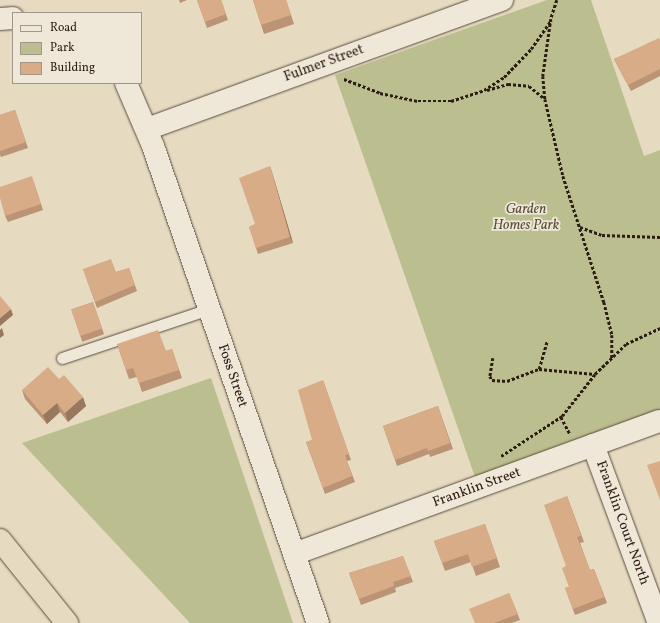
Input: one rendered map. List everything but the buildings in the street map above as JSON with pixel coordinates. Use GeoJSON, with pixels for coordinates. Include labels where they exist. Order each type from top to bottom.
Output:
{"type":"FeatureCollection","features":[{"type":"Feature","properties":{"kind":"highway"},"geometry":{"type":"LineString","coordinates":[[0,540],[67,623]]}},
{"type":"Feature","properties":{"kind":"street","name":"Fulmer Street"},"geometry":{"type":"LineString","coordinates":[[147,129],[502,0]]}},
{"type":"Feature","properties":{"kind":"street"},"geometry":{"type":"LineString","coordinates":[[0,19],[12,18]]}},
{"type":"Feature","properties":{"kind":"street","name":"Foss Street"},"geometry":{"type":"LineString","coordinates":[[126,84],[147,129],[318,623]]}},
{"type":"Feature","properties":{"kind":"street","name":"Franklin Street"},"geometry":{"type":"LineString","coordinates":[[294,554],[660,421]]}},
{"type":"Feature","properties":{"kind":"street","name":"Franklin Court North"},"geometry":{"type":"LineString","coordinates":[[593,445],[659,623]]}},
{"type":"Feature","properties":{"kind":"lane"},"geometry":{"type":"LineString","coordinates":[[62,358],[209,309]]}},
{"type":"Feature","properties":{"kind":"path"},"geometry":{"type":"LineString","coordinates":[[557,0],[551,19],[543,76],[545,99],[563,176],[604,302],[612,335],[612,358]]}},
{"type":"Feature","properties":{"kind":"path"},"geometry":{"type":"LineString","coordinates":[[484,90],[504,77],[530,49],[551,19]]}},
{"type":"Feature","properties":{"kind":"path"},"geometry":{"type":"LineString","coordinates":[[340,77],[380,93],[418,102],[451,100],[508,84],[529,86],[545,99]]}},
{"type":"Feature","properties":{"kind":"path"},"geometry":{"type":"LineString","coordinates":[[579,226],[602,235],[660,237]]}},
{"type":"Feature","properties":{"kind":"path"},"geometry":{"type":"LineString","coordinates":[[500,457],[560,417],[595,374],[626,344],[660,328]]}},
{"type":"Feature","properties":{"kind":"path"},"geometry":{"type":"LineString","coordinates":[[539,369],[547,341]]}},
{"type":"Feature","properties":{"kind":"path"},"geometry":{"type":"LineString","coordinates":[[493,358],[490,376],[492,380],[507,381],[539,369],[595,374]]}},
{"type":"Feature","properties":{"kind":"path"},"geometry":{"type":"LineString","coordinates":[[560,417],[571,435]]}},
{"type":"Feature","properties":{"kind":"green space","name":"Garden Homes Park"},"geometry":{"type":"Polygon","coordinates":[[[547,0],[591,0],[644,156],[660,150],[660,411],[475,477],[335,75],[547,0]]]}},
{"type":"Feature","properties":{"kind":"green space"},"geometry":{"type":"Polygon","coordinates":[[[211,378],[293,623],[190,623],[22,443],[211,378]]]}}]}
